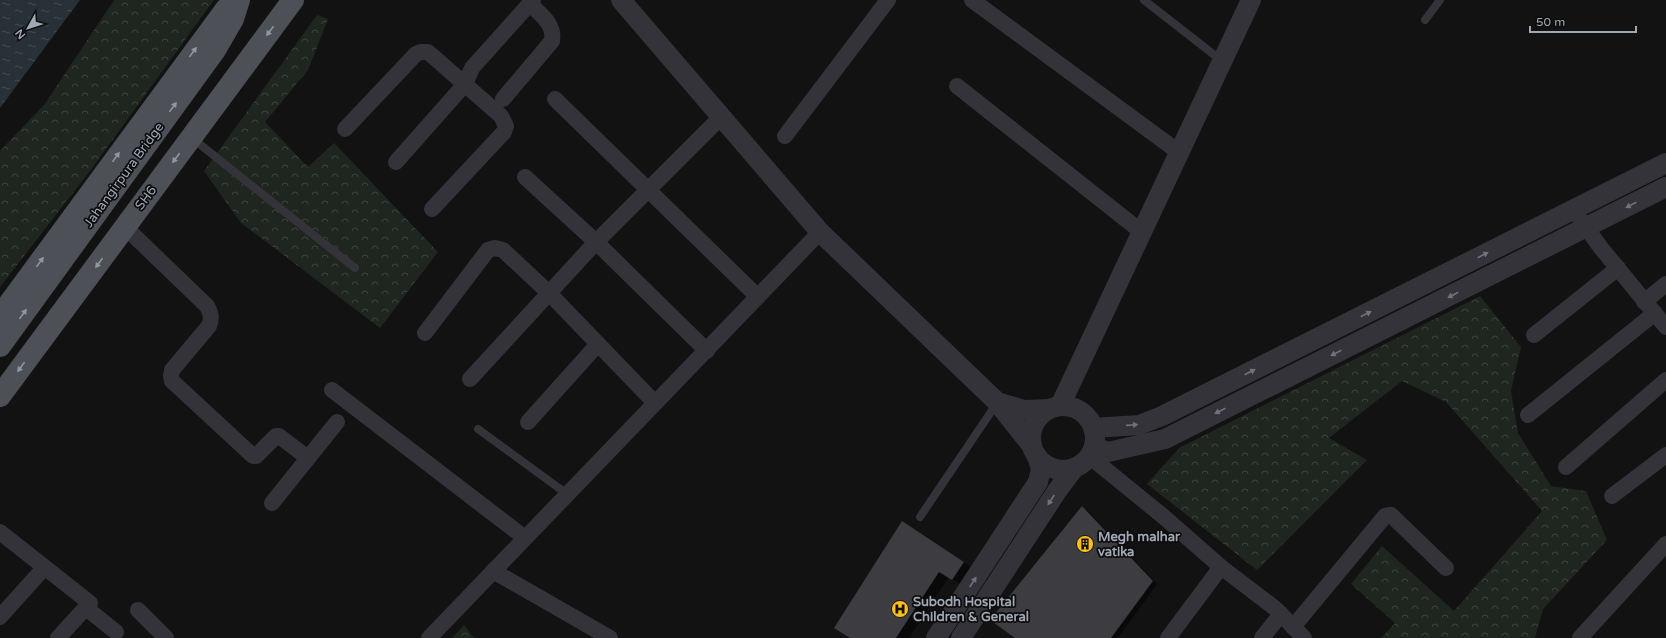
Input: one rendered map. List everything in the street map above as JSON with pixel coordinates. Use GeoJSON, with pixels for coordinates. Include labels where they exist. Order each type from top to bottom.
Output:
{"type":"FeatureCollection","features":[{"type":"Feature","properties":{"kind":"main road"},"geometry":{"type":"LineString","coordinates":[[0,316],[212,26],[233,0]]}},
{"type":"Feature","properties":{"kind":"main road","name":"Jahangirpura Bridge"},"geometry":{"type":"LineString","coordinates":[[0,346],[215,50],[233,19],[239,0]]}},
{"type":"Feature","properties":{"kind":"main road","name":"SH6"},"geometry":{"type":"LineString","coordinates":[[0,396],[293,0]]}},
{"type":"Feature","properties":{"kind":"street"},"geometry":{"type":"LineString","coordinates":[[621,0],[820,232],[997,402],[1045,464],[1054,468],[1064,470],[1074,468],[1082,464],[1092,452],[1095,437],[1080,394],[1080,368]]}},
{"type":"Feature","properties":{"kind":"street"},"geometry":{"type":"LineString","coordinates":[[785,136],[888,0]]}},
{"type":"Feature","properties":{"kind":"street"},"geometry":{"type":"LineString","coordinates":[[972,0],[1180,153]]}},
{"type":"Feature","properties":{"kind":"street"},"geometry":{"type":"LineString","coordinates":[[936,638],[1038,482],[1041,469],[1032,435],[1034,424],[1041,415],[1055,408],[1080,368],[1251,0]]}},
{"type":"Feature","properties":{"kind":"street"},"geometry":{"type":"LineString","coordinates":[[396,162],[465,84],[472,68],[531,2],[552,26],[554,33],[552,41],[503,99]]}},
{"type":"Feature","properties":{"kind":"street"},"geometry":{"type":"LineString","coordinates":[[345,129],[416,54],[421,52],[428,52],[501,116],[506,126],[504,132],[432,210]]}},
{"type":"Feature","properties":{"kind":"street"},"geometry":{"type":"LineString","coordinates":[[957,86],[1143,233]]}},
{"type":"Feature","properties":{"kind":"street"},"geometry":{"type":"LineString","coordinates":[[555,99],[758,297]]}},
{"type":"Feature","properties":{"kind":"street"},"geometry":{"type":"LineString","coordinates":[[470,379],[596,242],[721,117]]}},
{"type":"Feature","properties":{"kind":"street"},"geometry":{"type":"LineString","coordinates":[[997,402],[1024,410],[1071,407],[1081,412],[1091,423],[1139,425],[1162,416],[1666,163]]}},
{"type":"Feature","properties":{"kind":"street"},"geometry":{"type":"LineString","coordinates":[[525,177],[596,242],[707,351]]}},
{"type":"Feature","properties":{"kind":"street"},"geometry":{"type":"LineString","coordinates":[[1092,452],[1108,452],[1165,439],[1666,187]]}},
{"type":"Feature","properties":{"kind":"street"},"geometry":{"type":"LineString","coordinates":[[1574,209],[1586,228],[1666,327]]}},
{"type":"Feature","properties":{"kind":"street"},"geometry":{"type":"LineString","coordinates":[[125,227],[207,306],[210,311],[211,319],[209,326],[172,370],[172,381],[253,456],[256,456],[276,436],[279,436],[308,458]]}},
{"type":"Feature","properties":{"kind":"street"},"geometry":{"type":"LineString","coordinates":[[429,638],[820,232]]}},
{"type":"Feature","properties":{"kind":"street"},"geometry":{"type":"LineString","coordinates":[[425,333],[488,250],[495,248],[503,250],[550,293],[655,404]]}},
{"type":"Feature","properties":{"kind":"street"},"geometry":{"type":"LineString","coordinates":[[1534,335],[1618,268]]}},
{"type":"Feature","properties":{"kind":"street"},"geometry":{"type":"LineString","coordinates":[[1528,415],[1649,307],[1666,284]]}},
{"type":"Feature","properties":{"kind":"street"},"geometry":{"type":"LineString","coordinates":[[528,422],[598,344]]}},
{"type":"Feature","properties":{"kind":"street"},"geometry":{"type":"LineString","coordinates":[[1566,467],[1666,380]]}},
{"type":"Feature","properties":{"kind":"street"},"geometry":{"type":"LineString","coordinates":[[332,390],[525,538]]}},
{"type":"Feature","properties":{"kind":"street"},"geometry":{"type":"LineString","coordinates":[[272,503],[337,422]]}},
{"type":"Feature","properties":{"kind":"street"},"geometry":{"type":"LineString","coordinates":[[1092,452],[1164,517],[1221,566],[1281,614],[1299,632],[1385,516],[1391,515],[1446,568]]}},
{"type":"Feature","properties":{"kind":"street"},"geometry":{"type":"LineString","coordinates":[[1612,496],[1666,455]]}},
{"type":"Feature","properties":{"kind":"street"},"geometry":{"type":"LineString","coordinates":[[961,638],[1057,491],[1074,468]]}},
{"type":"Feature","properties":{"kind":"street"},"geometry":{"type":"LineString","coordinates":[[0,532],[90,604],[58,638]]}},
{"type":"Feature","properties":{"kind":"street"},"geometry":{"type":"LineString","coordinates":[[1580,638],[1666,544]]}},
{"type":"Feature","properties":{"kind":"street"},"geometry":{"type":"LineString","coordinates":[[1168,638],[1221,566]]}},
{"type":"Feature","properties":{"kind":"street"},"geometry":{"type":"LineString","coordinates":[[0,617],[44,568]]}},
{"type":"Feature","properties":{"kind":"street"},"geometry":{"type":"LineString","coordinates":[[493,571],[610,638]]}},
{"type":"Feature","properties":{"kind":"street"},"geometry":{"type":"LineString","coordinates":[[86,608],[116,632]]}},
{"type":"Feature","properties":{"kind":"street"},"geometry":{"type":"LineString","coordinates":[[138,610],[166,638]]}},
{"type":"Feature","properties":{"kind":"street"},"geometry":{"type":"LineString","coordinates":[[1262,638],[1281,614]]}},
{"type":"Feature","properties":{"kind":"lane"},"geometry":{"type":"LineString","coordinates":[[1144,0],[1222,62]]}},
{"type":"Feature","properties":{"kind":"lane"},"geometry":{"type":"LineString","coordinates":[[1425,20],[1440,0]]}},
{"type":"Feature","properties":{"kind":"lane"},"geometry":{"type":"LineString","coordinates":[[191,138],[355,268]]}},
{"type":"Feature","properties":{"kind":"lane"},"geometry":{"type":"LineString","coordinates":[[920,517],[997,402]]}},
{"type":"Feature","properties":{"kind":"lane"},"geometry":{"type":"LineString","coordinates":[[478,429],[567,494]]}},
{"type":"Feature","properties":{"kind":"green space"},"geometry":{"type":"Polygon","coordinates":[[[114,0],[214,0],[90,171],[0,287],[0,151],[44,105],[114,0]]]}},
{"type":"Feature","properties":{"kind":"green space"},"geometry":{"type":"Polygon","coordinates":[[[317,15],[328,19],[308,70],[265,122],[308,167],[334,143],[438,252],[380,328],[241,223],[204,171],[317,15]]]}},
{"type":"Feature","properties":{"kind":"green space"},"geometry":{"type":"Polygon","coordinates":[[[1480,296],[1521,347],[1511,391],[1518,433],[1551,486],[1586,491],[1607,540],[1543,609],[1535,638],[1381,638],[1395,623],[1351,584],[1382,546],[1454,611],[1542,511],[1446,402],[1402,381],[1329,438],[1367,460],[1257,570],[1147,484],[1179,448],[1480,296]]]}},
{"type":"Feature","properties":{"kind":"green space"},"geometry":{"type":"Polygon","coordinates":[[[464,625],[474,638],[452,638],[464,625]]]}},
{"type":"Feature","properties":{"kind":"water"},"geometry":{"type":"Polygon","coordinates":[[[0,0],[80,0],[0,108],[0,0]]]}},
{"type":"Feature","properties":{"kind":"building","name":"Megh malhar vatika"},"geometry":{"type":"Polygon","coordinates":[[[1082,506],[1153,581],[1111,638],[1015,638],[990,620],[1082,506]]]}},
{"type":"Feature","properties":{"kind":"building"},"geometry":{"type":"Polygon","coordinates":[[[902,521],[964,562],[952,580],[939,572],[896,638],[850,638],[834,628],[902,521]]]}},
{"type":"Feature","properties":{"kind":"place","name":"Megh malhar vatika"},"geometry":{"type":"Point","coordinates":[1085,544]}},
{"type":"Feature","properties":{"kind":"place","name":"Subodh Hospital Children & General"},"geometry":{"type":"Point","coordinates":[900,609]}}]}
